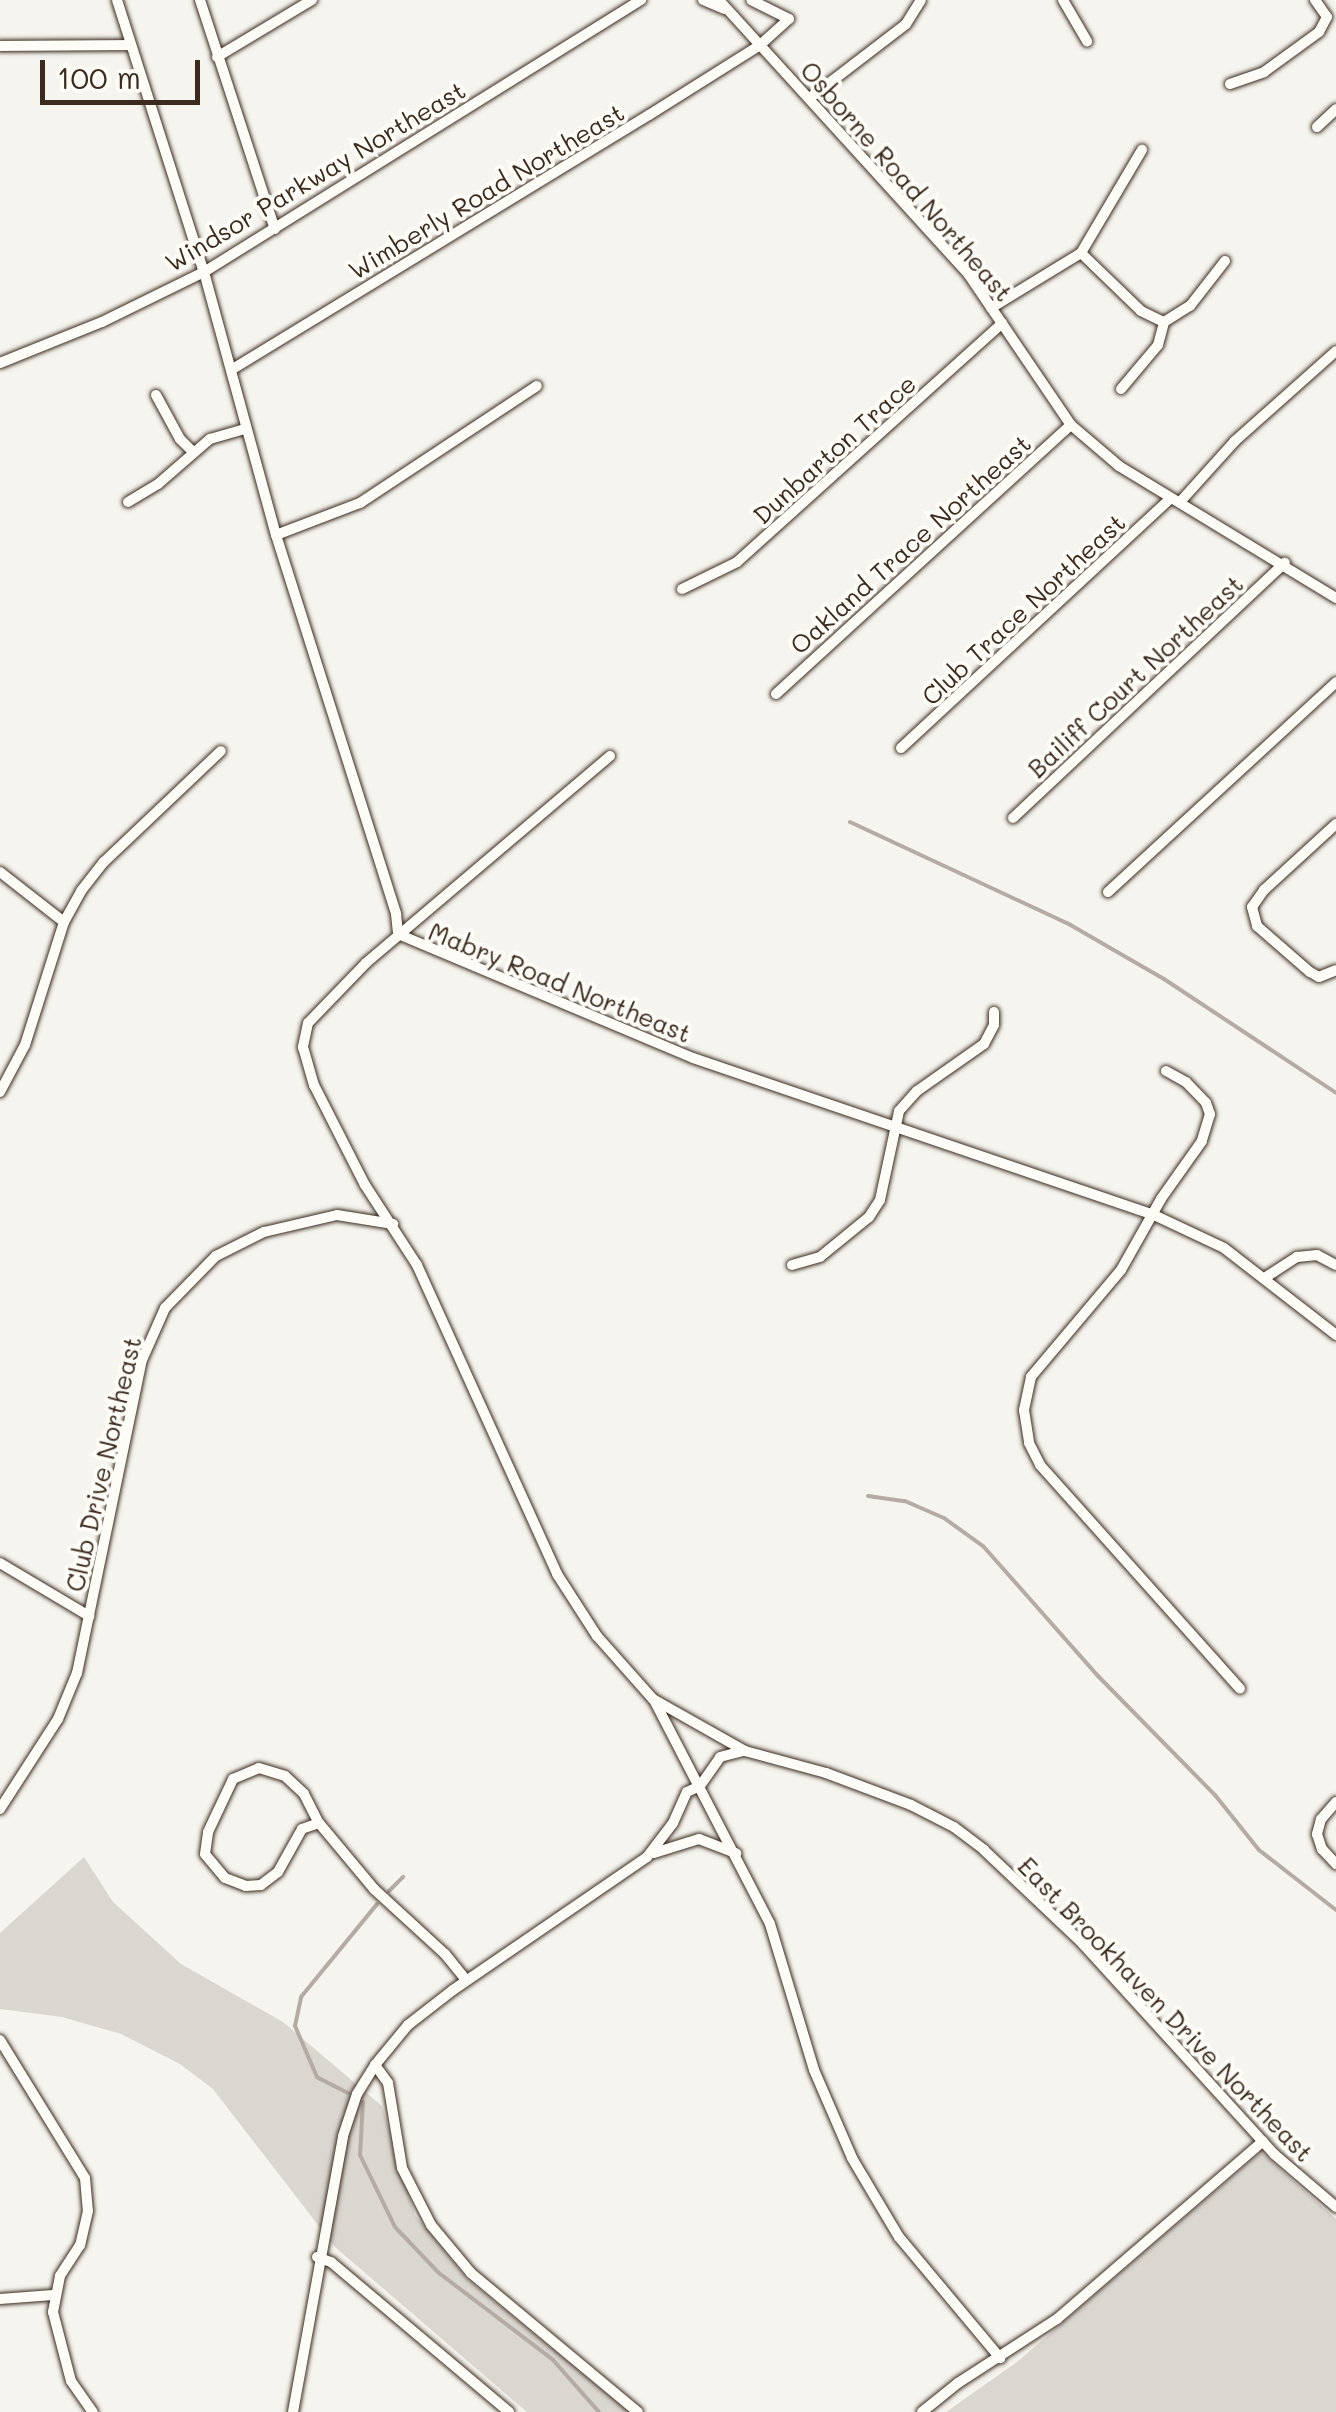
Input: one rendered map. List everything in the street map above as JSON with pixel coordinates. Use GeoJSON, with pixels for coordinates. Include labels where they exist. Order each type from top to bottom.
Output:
{"type":"FeatureCollection","features":[{"type":"Feature","properties":{"kind":"street","name":"Mabry Road Northeast"},"geometry":{"type":"LineString","coordinates":[[117,0],[204,272],[276,535],[402,931],[444,956],[704,1063],[1154,1216],[1224,1248],[1336,1335]]}},
{"type":"Feature","properties":{"kind":"street"},"geometry":{"type":"LineString","coordinates":[[200,0],[275,229]]}},
{"type":"Feature","properties":{"kind":"street"},"geometry":{"type":"LineString","coordinates":[[216,58],[312,0]]}},
{"type":"Feature","properties":{"kind":"street","name":"Windsor Parkway Northeast"},"geometry":{"type":"LineString","coordinates":[[0,363],[102,322],[204,272],[640,0]]}},
{"type":"Feature","properties":{"kind":"street","name":"Osborne Road Northeast"},"geometry":{"type":"LineString","coordinates":[[703,0],[722,4],[811,97],[968,275],[1070,424],[1119,466],[1335,595]]}},
{"type":"Feature","properties":{"kind":"street","name":"Wimberly Road Northeast"},"geometry":{"type":"LineString","coordinates":[[231,370],[760,45],[790,18],[751,0]]}},
{"type":"Feature","properties":{"kind":"street"},"geometry":{"type":"LineString","coordinates":[[811,97],[906,24],[921,0]]}},
{"type":"Feature","properties":{"kind":"street"},"geometry":{"type":"LineString","coordinates":[[1063,0],[1087,41]]}},
{"type":"Feature","properties":{"kind":"street"},"geometry":{"type":"LineString","coordinates":[[1230,84],[1264,72],[1319,32],[1327,16],[1315,0]]}},
{"type":"Feature","properties":{"kind":"street"},"geometry":{"type":"LineString","coordinates":[[0,46],[129,45]]}},
{"type":"Feature","properties":{"kind":"street"},"geometry":{"type":"LineString","coordinates":[[1317,128],[1336,109]]}},
{"type":"Feature","properties":{"kind":"street"},"geometry":{"type":"LineString","coordinates":[[991,308],[1081,253],[1142,150]]}},
{"type":"Feature","properties":{"kind":"street"},"geometry":{"type":"LineString","coordinates":[[1081,253],[1140,311],[1164,322]]}},
{"type":"Feature","properties":{"kind":"street"},"geometry":{"type":"LineString","coordinates":[[1121,388],[1158,346],[1164,322],[1190,306],[1225,261]]}},
{"type":"Feature","properties":{"kind":"street","name":"Dunbarton Trace"},"geometry":{"type":"LineString","coordinates":[[682,589],[737,562],[1002,323]]}},
{"type":"Feature","properties":{"kind":"street","name":"Club Trace Northeast"},"geometry":{"type":"LineString","coordinates":[[901,748],[1336,351]]}},
{"type":"Feature","properties":{"kind":"street"},"geometry":{"type":"LineString","coordinates":[[276,535],[360,503],[537,386]]}},
{"type":"Feature","properties":{"kind":"street"},"geometry":{"type":"LineString","coordinates":[[156,395],[180,439],[192,451]]}},
{"type":"Feature","properties":{"kind":"street","name":"Oakland Trace Northeast"},"geometry":{"type":"LineString","coordinates":[[776,694],[1070,424]]}},
{"type":"Feature","properties":{"kind":"street"},"geometry":{"type":"LineString","coordinates":[[128,502],[158,484],[210,439],[246,429]]}},
{"type":"Feature","properties":{"kind":"street","name":"Bailiff Court Northeast"},"geometry":{"type":"LineString","coordinates":[[1013,818],[1285,563]]}},
{"type":"Feature","properties":{"kind":"street"},"geometry":{"type":"LineString","coordinates":[[1108,892],[1336,682]]}},
{"type":"Feature","properties":{"kind":"street"},"geometry":{"type":"LineString","coordinates":[[0,1092],[25,1045],[64,922],[104,862],[221,751]]}},
{"type":"Feature","properties":{"kind":"street","name":"East Brookhaven Drive Northeast"},"geometry":{"type":"LineString","coordinates":[[610,756],[402,931],[308,1024],[304,1047],[314,1085],[365,1185],[393,1224],[501,1443],[557,1574],[597,1636],[653,1699],[745,1751],[888,1794],[954,1827],[984,1850],[1083,1944],[1264,2141],[1336,2207]]}},
{"type":"Feature","properties":{"kind":"street"},"geometry":{"type":"LineString","coordinates":[[1336,824],[1264,890],[1252,907],[1257,926],[1310,972],[1319,977],[1336,970]]}},
{"type":"Feature","properties":{"kind":"street"},"geometry":{"type":"LineString","coordinates":[[0,872],[64,922]]}},
{"type":"Feature","properties":{"kind":"street"},"geometry":{"type":"LineString","coordinates":[[792,1265],[820,1258],[869,1217],[880,1200],[892,1128],[917,1091],[984,1044],[994,1025],[994,1012]]}},
{"type":"Feature","properties":{"kind":"street"},"geometry":{"type":"LineString","coordinates":[[1166,1071],[1196,1091],[1210,1114],[1202,1141],[1120,1270],[1032,1377],[1024,1410],[1029,1443],[1058,1488],[1240,1688]]}},
{"type":"Feature","properties":{"kind":"street"},"geometry":{"type":"LineString","coordinates":[[1210,1114],[1223,1112]]}},
{"type":"Feature","properties":{"kind":"street","name":"Club Drive Northeast"},"geometry":{"type":"LineString","coordinates":[[0,1809],[58,1720],[77,1673],[142,1360],[174,1295],[216,1256],[264,1232],[337,1214],[393,1224]]}},
{"type":"Feature","properties":{"kind":"street"},"geometry":{"type":"LineString","coordinates":[[1266,1277],[1297,1258],[1317,1255],[1336,1265]]}},
{"type":"Feature","properties":{"kind":"street"},"geometry":{"type":"LineString","coordinates":[[0,1564],[89,1616]]}},
{"type":"Feature","properties":{"kind":"street"},"geometry":{"type":"LineString","coordinates":[[653,1699],[737,1853],[781,1953],[814,2070],[852,2158],[899,2237],[1000,2358]]}},
{"type":"Feature","properties":{"kind":"street"},"geometry":{"type":"LineString","coordinates":[[687,1792],[700,1786],[720,1757],[745,1751]]}},
{"type":"Feature","properties":{"kind":"street"},"geometry":{"type":"LineString","coordinates":[[647,1856],[673,1823],[687,1792],[689,1767]]}},
{"type":"Feature","properties":{"kind":"street"},"geometry":{"type":"LineString","coordinates":[[318,1823],[302,1829],[278,1872],[261,1885],[246,1886],[225,1878],[205,1854],[208,1832],[228,1788],[249,1769],[284,1776],[304,1794],[318,1823],[374,1889],[446,1954],[466,1980]]}},
{"type":"Feature","properties":{"kind":"street"},"geometry":{"type":"LineString","coordinates":[[1336,1802],[1320,1819],[1317,1834],[1322,1849],[1336,1864]]}},
{"type":"Feature","properties":{"kind":"street"},"geometry":{"type":"LineString","coordinates":[[293,2412],[317,2257],[346,2124],[375,2065],[408,2025],[466,1980],[647,1856],[674,1843],[699,1839],[737,1853]]}},
{"type":"Feature","properties":{"kind":"street"},"geometry":{"type":"LineString","coordinates":[[0,2040],[85,2178],[88,2211],[80,2245],[53,2295],[64,2363],[93,2412]]}},
{"type":"Feature","properties":{"kind":"street"},"geometry":{"type":"LineString","coordinates":[[375,2065],[388,2083],[402,2168],[431,2226],[471,2273],[638,2412]]}},
{"type":"Feature","properties":{"kind":"street"},"geometry":{"type":"LineString","coordinates":[[922,2412],[1057,2318],[1264,2141]]}},
{"type":"Feature","properties":{"kind":"street"},"geometry":{"type":"LineString","coordinates":[[317,2257],[330,2262],[508,2412]]}},
{"type":"Feature","properties":{"kind":"street"},"geometry":{"type":"LineString","coordinates":[[0,2299],[53,2295]]}},
{"type":"Feature","properties":{"kind":"shaded area"},"geometry":{"type":"Polygon","coordinates":[[[84,1857],[113,1902],[181,1964],[283,2022],[382,2106],[415,2215],[467,2279],[629,2412],[527,2412],[335,2247],[213,2089],[180,2064],[121,2034],[62,2017],[0,2009],[0,1933],[84,1857]]]}},
{"type":"Feature","properties":{"kind":"shaded area"},"geometry":{"type":"Polygon","coordinates":[[[1261,2152],[1336,2219],[1336,2412],[946,2412],[1017,2362],[1261,2152]]]}},
{"type":"Feature","properties":{"kind":"waterway"},"geometry":{"type":"LineString","coordinates":[[850,822],[1067,923],[1164,979],[1336,1093]]}},
{"type":"Feature","properties":{"kind":"waterway"},"geometry":{"type":"LineString","coordinates":[[868,1496],[905,1501],[944,1518],[983,1546],[1098,1676],[1215,1795],[1259,1850],[1336,1910]]}},
{"type":"Feature","properties":{"kind":"waterway"},"geometry":{"type":"LineString","coordinates":[[389,1891],[403,1877]]}},
{"type":"Feature","properties":{"kind":"waterway"},"geometry":{"type":"LineString","coordinates":[[348,2093],[317,2077],[295,2026],[301,1997],[377,1904]]}},
{"type":"Feature","properties":{"kind":"waterway"},"geometry":{"type":"LineString","coordinates":[[363,2102],[360,2155],[395,2227],[439,2273],[553,2360],[599,2412]]}}]}
